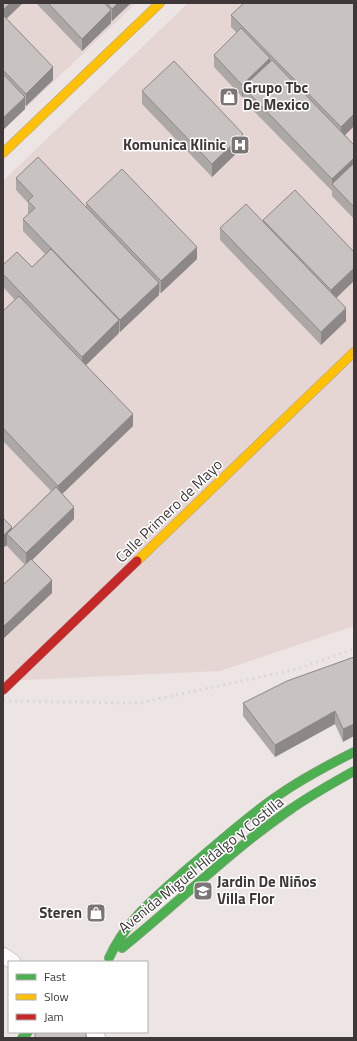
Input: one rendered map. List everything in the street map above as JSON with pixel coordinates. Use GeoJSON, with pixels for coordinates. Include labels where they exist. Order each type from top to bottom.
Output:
{"type":"FeatureCollection","features":[{"type":"Feature","properties":{"kind":"main road"},"geometry":{"type":"LineString","coordinates":[[3,153],[160,3]]}},
{"type":"Feature","properties":{"kind":"main road","name":"Calle Primero de Mayo"},"geometry":{"type":"LineString","coordinates":[[3,690],[354,352]]}},
{"type":"Feature","properties":{"kind":"main road","name":"Avenida Miguel Hidalgo y Costilla"},"geometry":{"type":"LineString","coordinates":[[107,960],[120,936],[150,902],[229,833],[263,806],[293,786],[354,752]]}},
{"type":"Feature","properties":{"kind":"main road","name":"Avenida Miguel Hidalgo y Costilla"},"geometry":{"type":"LineString","coordinates":[[107,960],[138,936],[251,839],[281,816],[354,771]]}},
{"type":"Feature","properties":{"kind":"street"},"geometry":{"type":"LineString","coordinates":[[3,955],[12,961]]}},
{"type":"Feature","properties":{"kind":"shaded area"},"geometry":{"type":"Polygon","coordinates":[[[3,3],[136,3],[3,130],[3,3]]]}},
{"type":"Feature","properties":{"kind":"shaded area"},"geometry":{"type":"Polygon","coordinates":[[[188,3],[354,3],[354,626],[220,671],[3,681],[3,181],[188,3]]]}},
{"type":"Feature","properties":{"kind":"building"},"geometry":{"type":"Polygon","coordinates":[[[3,3],[10,3],[3,10],[3,3]]]}},
{"type":"Feature","properties":{"kind":"building"},"geometry":{"type":"Polygon","coordinates":[[[48,3],[104,3],[111,10],[82,39],[48,3]]]}},
{"type":"Feature","properties":{"kind":"building"},"geometry":{"type":"Polygon","coordinates":[[[107,3],[118,3],[112,9],[107,3]]]}},
{"type":"Feature","properties":{"kind":"building"},"geometry":{"type":"Polygon","coordinates":[[[244,3],[354,3],[354,114],[341,127],[231,15],[244,3]]]}},
{"type":"Feature","properties":{"kind":"building"},"geometry":{"type":"Polygon","coordinates":[[[3,15],[53,67],[26,94],[3,70],[3,15]]]}},
{"type":"Feature","properties":{"kind":"building"},"geometry":{"type":"Polygon","coordinates":[[[241,28],[270,58],[242,85],[214,55],[241,28]]]}},
{"type":"Feature","properties":{"kind":"building"},"geometry":{"type":"Polygon","coordinates":[[[272,60],[354,145],[354,158],[332,179],[243,87],[272,60]]]}},
{"type":"Feature","properties":{"kind":"building"},"geometry":{"type":"Polygon","coordinates":[[[174,61],[243,134],[212,164],[142,91],[174,61]]]}},
{"type":"Feature","properties":{"kind":"building"},"geometry":{"type":"Polygon","coordinates":[[[3,74],[25,97],[3,118],[3,74]]]}},
{"type":"Feature","properties":{"kind":"building"},"geometry":{"type":"Polygon","coordinates":[[[38,157],[159,283],[120,320],[23,219],[35,208],[28,201],[33,196],[16,178],[38,157]]]}},
{"type":"Feature","properties":{"kind":"building"},"geometry":{"type":"Polygon","coordinates":[[[354,163],[354,207],[332,184],[354,163]]]}},
{"type":"Feature","properties":{"kind":"building"},"geometry":{"type":"Polygon","coordinates":[[[122,169],[197,247],[161,281],[86,203],[122,169]]]}},
{"type":"Feature","properties":{"kind":"building"},"geometry":{"type":"Polygon","coordinates":[[[295,190],[354,252],[354,268],[331,290],[263,220],[295,190]]]}},
{"type":"Feature","properties":{"kind":"building"},"geometry":{"type":"Polygon","coordinates":[[[246,204],[346,308],[321,332],[220,228],[246,204]]]}},
{"type":"Feature","properties":{"kind":"building"},"geometry":{"type":"Polygon","coordinates":[[[51,249],[119,320],[82,357],[3,274],[3,265],[17,252],[32,267],[51,249]]]}},
{"type":"Feature","properties":{"kind":"building"},"geometry":{"type":"Polygon","coordinates":[[[19,296],[133,414],[58,486],[3,428],[3,311],[19,296]]]}},
{"type":"Feature","properties":{"kind":"building"},"geometry":{"type":"Polygon","coordinates":[[[56,487],[74,507],[26,553],[7,534],[56,487]]]}},
{"type":"Feature","properties":{"kind":"building"},"geometry":{"type":"Polygon","coordinates":[[[3,518],[12,527],[3,536],[3,518]]]}},
{"type":"Feature","properties":{"kind":"building"},"geometry":{"type":"Polygon","coordinates":[[[31,559],[52,580],[3,627],[3,585],[31,559]]]}},
{"type":"Feature","properties":{"kind":"building"},"geometry":{"type":"Polygon","coordinates":[[[354,657],[354,724],[343,729],[335,711],[275,745],[243,703],[287,681],[354,657]]]}},
{"type":"Feature","properties":{"kind":"building"},"geometry":{"type":"Polygon","coordinates":[[[35,1033],[86,1033],[86,1038],[35,1038],[35,1033]]]}},
{"type":"Feature","properties":{"kind":"railway"},"geometry":{"type":"LineString","coordinates":[[3,701],[139,703],[297,669],[354,649]]}},
{"type":"Feature","properties":{"kind":"traffic: fast"},"geometry":{"type":"LineString","coordinates":[[109,958],[116,944],[133,921],[153,900],[186,870],[262,807],[283,792],[312,774],[354,752]]}},
{"type":"Feature","properties":{"kind":"traffic: fast"},"geometry":{"type":"LineString","coordinates":[[122,948],[226,859],[269,825],[306,799],[354,771]]}},
{"type":"Feature","properties":{"kind":"traffic: fast"},"geometry":{"type":"LineString","coordinates":[[22,1038],[27,1033]]}},
{"type":"Feature","properties":{"kind":"traffic: slow"},"geometry":{"type":"LineString","coordinates":[[3,153],[160,3]]}},
{"type":"Feature","properties":{"kind":"traffic: slow"},"geometry":{"type":"LineString","coordinates":[[137,561],[354,352]]}},
{"type":"Feature","properties":{"kind":"traffic: jam"},"geometry":{"type":"LineString","coordinates":[[3,690],[137,561]]}},
{"type":"Feature","properties":{"kind":"place","name":"Grupo Tbc De Mexico"},"geometry":{"type":"Point","coordinates":[229,97]}},
{"type":"Feature","properties":{"kind":"place","name":"Komunica Klinic"},"geometry":{"type":"Point","coordinates":[240,145]}},
{"type":"Feature","properties":{"kind":"place","name":"Jardin De Niños Villa Flor"},"geometry":{"type":"Point","coordinates":[203,891]}},
{"type":"Feature","properties":{"kind":"place","name":"Steren"},"geometry":{"type":"Point","coordinates":[96,913]}}]}
